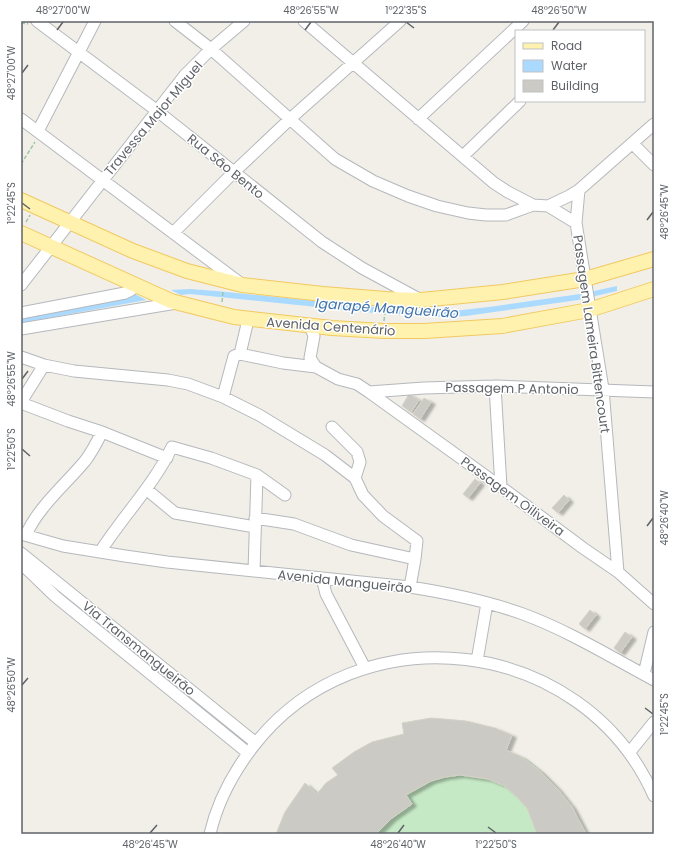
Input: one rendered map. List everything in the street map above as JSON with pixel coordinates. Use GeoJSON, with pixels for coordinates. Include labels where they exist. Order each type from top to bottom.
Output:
{"type":"FeatureCollection","features":[{"type":"Feature","properties":{"kind":"main road"},"geometry":{"type":"LineString","coordinates":[[21,200],[134,252],[187,271],[242,285],[323,294],[421,300],[503,292],[585,282],[654,259]]}},
{"type":"Feature","properties":{"kind":"main road","name":"Avenida Centenário"},"geometry":{"type":"LineString","coordinates":[[23,229],[51,246],[136,286],[177,302],[248,320],[310,326],[384,331],[424,331],[502,326],[589,307],[654,289]]}},
{"type":"Feature","properties":{"kind":"street","name":"Rua São Bento"},"geometry":{"type":"LineString","coordinates":[[37,21],[156,110],[322,242],[362,268],[421,300]]}},
{"type":"Feature","properties":{"kind":"street"},"geometry":{"type":"LineString","coordinates":[[40,132],[78,52],[95,21]]}},
{"type":"Feature","properties":{"kind":"street"},"geometry":{"type":"LineString","coordinates":[[175,21],[211,49],[335,160],[373,181],[408,196],[437,206],[468,213],[506,215],[533,205]]}},
{"type":"Feature","properties":{"kind":"street","name":"Travessa Major Miguel"},"geometry":{"type":"LineString","coordinates":[[21,285],[184,75],[211,49],[244,21]]}},
{"type":"Feature","properties":{"kind":"street","name":"Passagem Lameira Bittencourt"},"geometry":{"type":"LineString","coordinates":[[304,21],[494,183],[533,205],[548,206],[576,223],[603,390],[618,572]]}},
{"type":"Feature","properties":{"kind":"street"},"geometry":{"type":"LineString","coordinates":[[173,233],[290,119],[400,21]]}},
{"type":"Feature","properties":{"kind":"street"},"geometry":{"type":"LineString","coordinates":[[418,119],[523,21]]}},
{"type":"Feature","properties":{"kind":"street"},"geometry":{"type":"LineString","coordinates":[[463,156],[519,102]]}},
{"type":"Feature","properties":{"kind":"street"},"geometry":{"type":"LineString","coordinates":[[21,119],[242,285]]}},
{"type":"Feature","properties":{"kind":"street"},"geometry":{"type":"LineString","coordinates":[[548,206],[579,190],[654,124]]}},
{"type":"Feature","properties":{"kind":"street"},"geometry":{"type":"LineString","coordinates":[[632,143],[654,165]]}},
{"type":"Feature","properties":{"kind":"street"},"geometry":{"type":"LineString","coordinates":[[576,223],[579,190]]}},
{"type":"Feature","properties":{"kind":"street"},"geometry":{"type":"LineString","coordinates":[[21,313],[125,293],[136,286]]}},
{"type":"Feature","properties":{"kind":"street"},"geometry":{"type":"LineString","coordinates":[[21,329],[177,302]]}},
{"type":"Feature","properties":{"kind":"street"},"geometry":{"type":"LineString","coordinates":[[240,354],[248,320]]}},
{"type":"Feature","properties":{"kind":"street"},"geometry":{"type":"LineString","coordinates":[[310,326],[314,336],[310,358],[316,367]]}},
{"type":"Feature","properties":{"kind":"street"},"geometry":{"type":"LineString","coordinates":[[223,397],[234,356],[240,354],[283,363],[316,367]]}},
{"type":"Feature","properties":{"kind":"street"},"geometry":{"type":"LineString","coordinates":[[21,357],[44,365],[74,371],[188,384],[223,397],[259,415],[325,455],[355,478],[363,495],[383,516],[417,541],[416,559],[410,587]]}},
{"type":"Feature","properties":{"kind":"street"},"geometry":{"type":"LineString","coordinates":[[44,365],[21,403],[102,432],[167,458]]}},
{"type":"Feature","properties":{"kind":"street","name":"Passagem Oiliveira"},"geometry":{"type":"LineString","coordinates":[[316,367],[338,379],[356,384],[369,392],[618,572],[654,604]]}},
{"type":"Feature","properties":{"kind":"street"},"geometry":{"type":"LineString","coordinates":[[495,386],[502,487]]}},
{"type":"Feature","properties":{"kind":"street","name":"Passagem P Antonio"},"geometry":{"type":"LineString","coordinates":[[369,392],[495,386],[654,392]]}},
{"type":"Feature","properties":{"kind":"street"},"geometry":{"type":"LineString","coordinates":[[332,426],[357,452],[360,462],[355,478]]}},
{"type":"Feature","properties":{"kind":"street"},"geometry":{"type":"LineString","coordinates":[[24,534],[64,483],[86,460],[102,432]]}},
{"type":"Feature","properties":{"kind":"street"},"geometry":{"type":"LineString","coordinates":[[100,552],[120,523],[157,476],[172,447],[211,458],[257,475],[285,495]]}},
{"type":"Feature","properties":{"kind":"street"},"geometry":{"type":"LineString","coordinates":[[254,571],[257,475]]}},
{"type":"Feature","properties":{"kind":"street"},"geometry":{"type":"LineString","coordinates":[[146,489],[175,513],[255,522],[294,524],[351,545],[416,559]]}},
{"type":"Feature","properties":{"kind":"street","name":"Avenida Mangueirão"},"geometry":{"type":"LineString","coordinates":[[24,534],[63,546],[167,562],[410,587],[449,593],[523,614],[576,638],[654,680]]}},
{"type":"Feature","properties":{"kind":"street","name":"Via Transmangueirão"},"geometry":{"type":"LineString","coordinates":[[21,553],[256,743]]}},
{"type":"Feature","properties":{"kind":"street","name":"Via Transmangueirão"},"geometry":{"type":"LineString","coordinates":[[21,564],[61,601],[248,754]]}},
{"type":"Feature","properties":{"kind":"street"},"geometry":{"type":"LineString","coordinates":[[322,578],[326,594],[365,668]]}},
{"type":"Feature","properties":{"kind":"street"},"geometry":{"type":"LineString","coordinates":[[477,660],[487,603]]}},
{"type":"Feature","properties":{"kind":"street"},"geometry":{"type":"LineString","coordinates":[[644,674],[654,632]]}},
{"type":"Feature","properties":{"kind":"street"},"geometry":{"type":"LineString","coordinates":[[210,834],[220,804],[230,781],[256,743],[277,720],[318,689],[341,678],[365,668],[416,658],[441,657],[493,663],[541,681],[564,693],[585,708],[604,725],[629,753],[654,796]]}},
{"type":"Feature","properties":{"kind":"street"},"geometry":{"type":"LineString","coordinates":[[629,753],[654,722]]}},
{"type":"Feature","properties":{"kind":"path"},"geometry":{"type":"LineString","coordinates":[[21,164],[40,132]]}},
{"type":"Feature","properties":{"kind":"path"},"geometry":{"type":"LineString","coordinates":[[23,229],[34,206]]}},
{"type":"Feature","properties":{"kind":"path"},"geometry":{"type":"LineString","coordinates":[[222,304],[224,288]]}},
{"type":"Feature","properties":{"kind":"path"},"geometry":{"type":"LineString","coordinates":[[384,323],[385,311]]}},
{"type":"Feature","properties":{"kind":"green space"},"geometry":{"type":"Polygon","coordinates":[[[431,718],[462,720],[480,725],[506,750],[523,757],[533,764],[551,781],[568,801],[586,834],[276,834],[285,812],[305,783],[317,793],[326,783],[338,775],[332,768],[349,756],[366,746],[383,739],[404,734],[402,723],[431,718]]]}},
{"type":"Feature","properties":{"kind":"water"},"geometry":{"type":"Polygon","coordinates":[[[617,286],[617,291],[578,300],[466,316],[445,317],[375,313],[190,294],[181,295],[171,290],[190,289],[216,291],[435,313],[580,294],[617,286]]]}},
{"type":"Feature","properties":{"kind":"water"},"geometry":{"type":"Polygon","coordinates":[[[135,294],[146,300],[21,323],[21,316],[135,294]]]}},
{"type":"Feature","properties":{"kind":"building"},"geometry":{"type":"Polygon","coordinates":[[[409,394],[419,400],[411,412],[402,406],[409,394]]]}},
{"type":"Feature","properties":{"kind":"building"},"geometry":{"type":"Polygon","coordinates":[[[424,398],[431,402],[420,419],[413,414],[424,398]]]}},
{"type":"Feature","properties":{"kind":"building"},"geometry":{"type":"Polygon","coordinates":[[[475,479],[480,483],[468,498],[463,494],[475,479]]]}},
{"type":"Feature","properties":{"kind":"building"},"geometry":{"type":"Polygon","coordinates":[[[564,495],[569,500],[558,513],[552,508],[564,495]]]}},
{"type":"Feature","properties":{"kind":"building"},"geometry":{"type":"Polygon","coordinates":[[[590,610],[596,615],[585,629],[579,624],[590,610]]]}},
{"type":"Feature","properties":{"kind":"building"},"geometry":{"type":"Polygon","coordinates":[[[625,632],[632,637],[620,653],[614,648],[625,632]]]}},
{"type":"Feature","properties":{"kind":"building"},"geometry":{"type":"Polygon","coordinates":[[[431,718],[466,721],[495,728],[512,735],[506,750],[522,757],[541,772],[557,788],[572,807],[586,834],[537,834],[527,808],[503,785],[488,779],[460,775],[431,781],[406,795],[412,804],[392,818],[376,834],[276,834],[285,812],[305,783],[317,794],[326,783],[338,775],[332,768],[354,752],[372,742],[404,734],[402,723],[431,718]]]}},
{"type":"Feature","properties":{"kind":"water label","name":"Igarapé Mangueirão"},"geometry":{"type":"Point","coordinates":[387,308]}}]}
